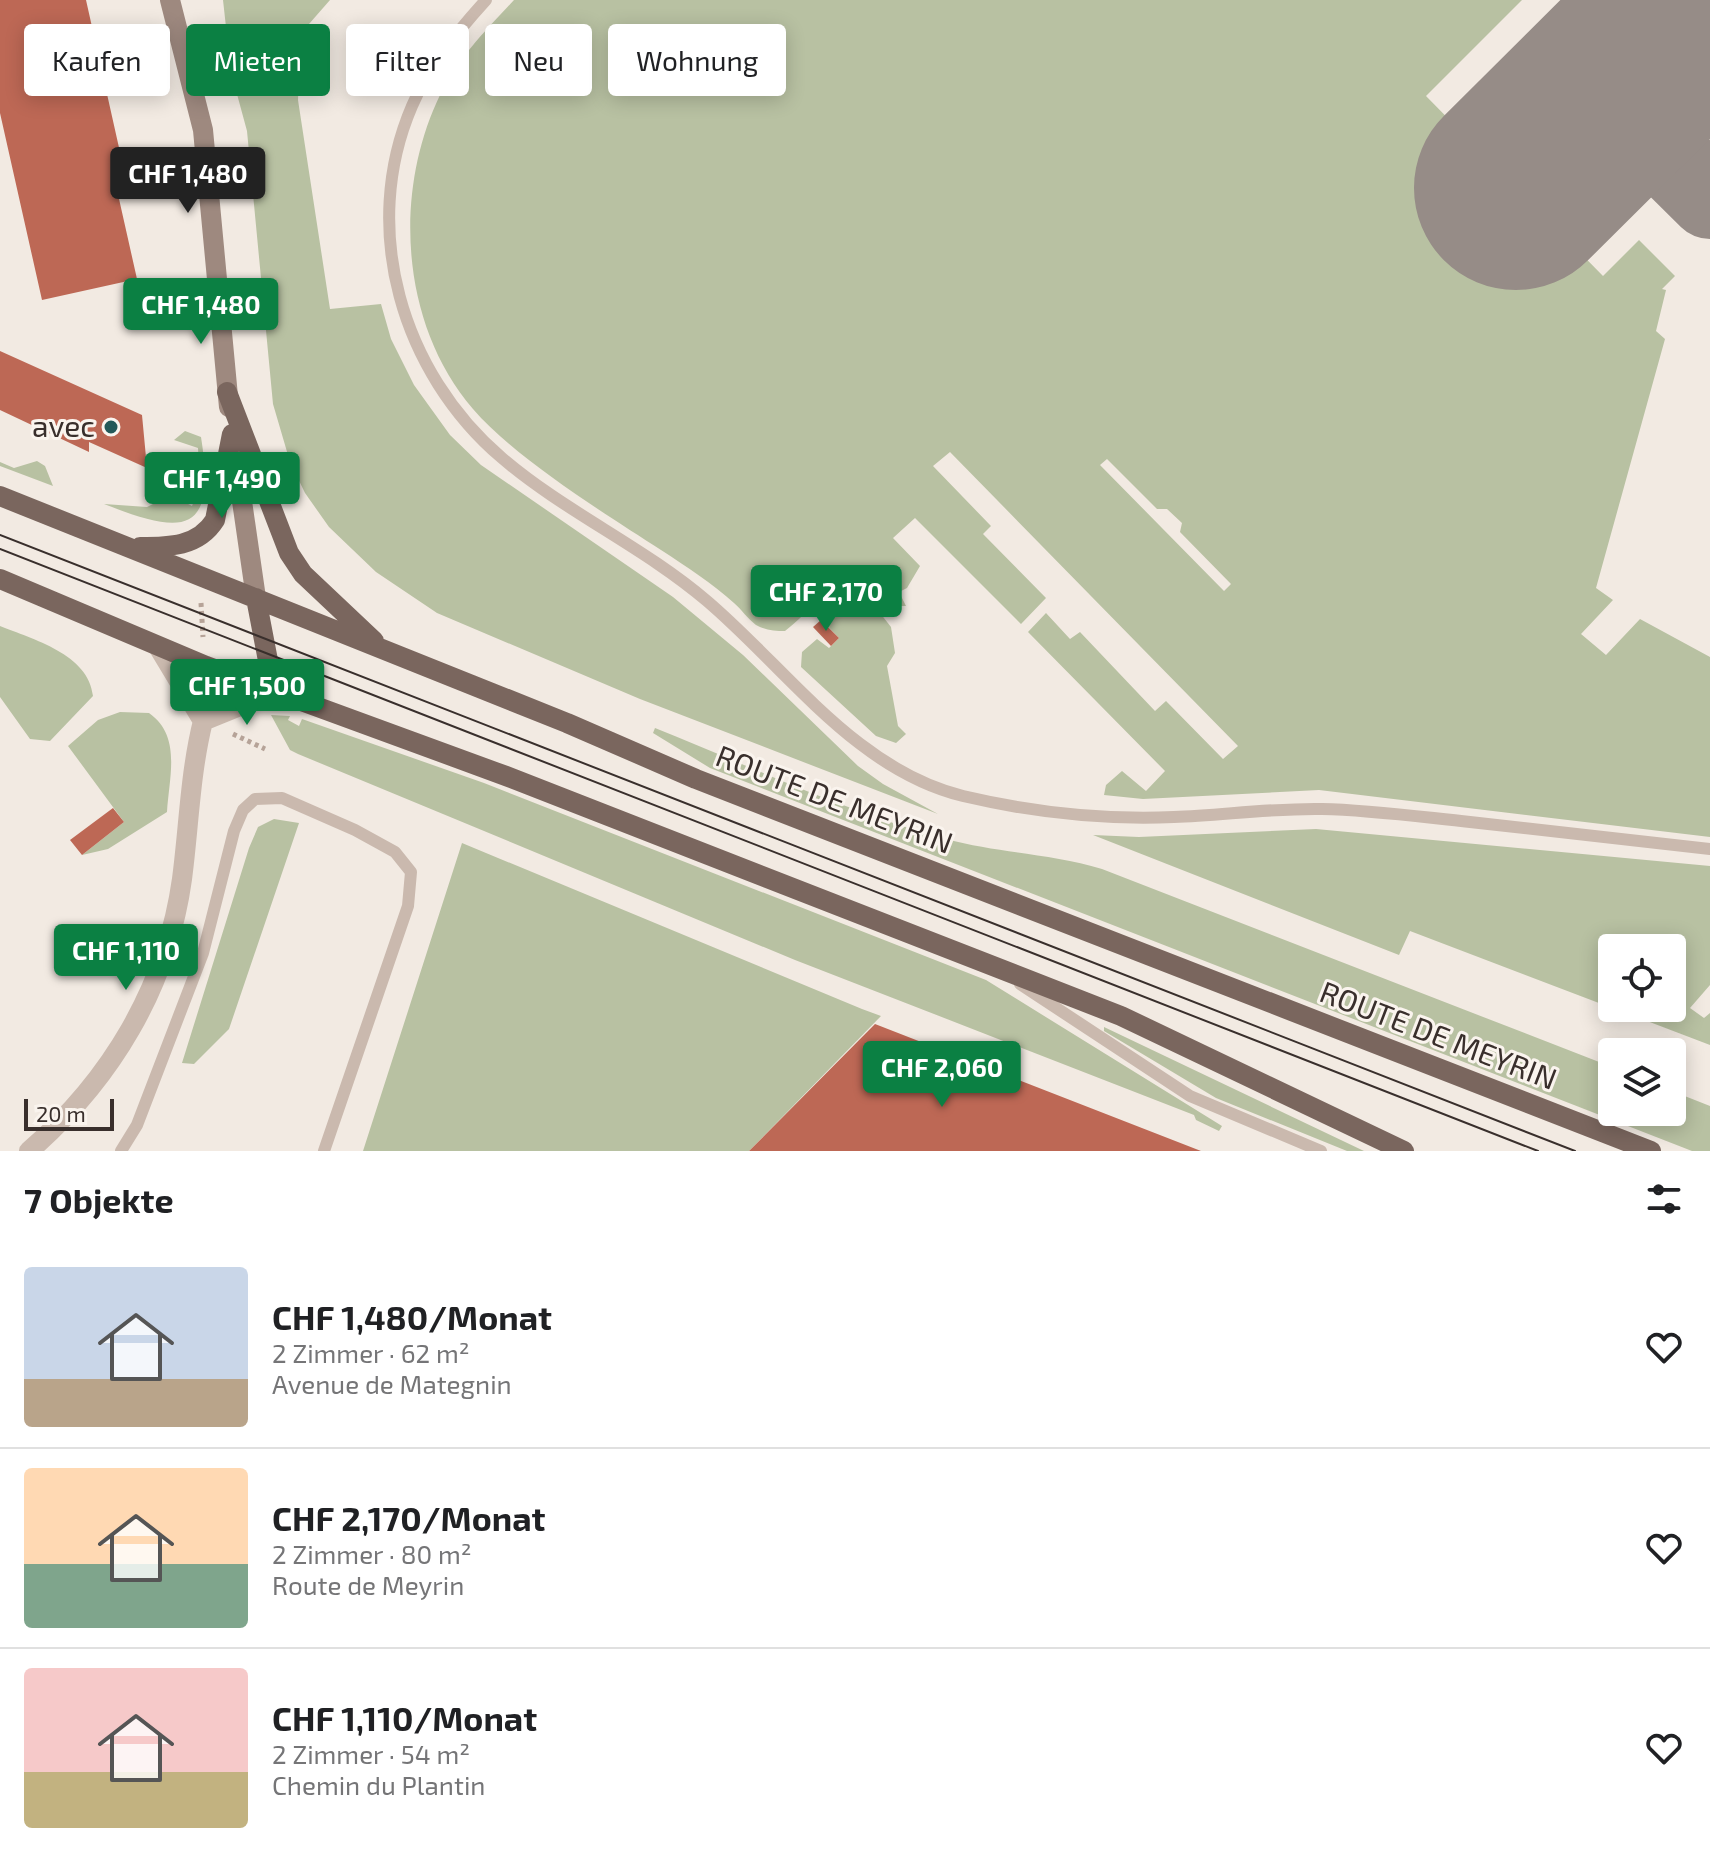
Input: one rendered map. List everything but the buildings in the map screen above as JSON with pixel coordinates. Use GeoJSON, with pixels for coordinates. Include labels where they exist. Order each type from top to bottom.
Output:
{"type":"FeatureCollection","features":[{"type":"Feature","properties":{"kind":"main road"},"geometry":{"type":"LineString","coordinates":[[170,0],[203,130],[232,434],[256,598],[274,692]]}},
{"type":"Feature","properties":{"kind":"main road"},"geometry":{"type":"LineString","coordinates":[[227,392],[289,553],[303,574],[383,649]]}},
{"type":"Feature","properties":{"kind":"main road"},"geometry":{"type":"LineString","coordinates":[[129,547],[185,544],[209,529],[215,520],[232,434]]}},
{"type":"Feature","properties":{"kind":"main road","name":"ROUTE DE MEYRIN"},"geometry":{"type":"LineString","coordinates":[[0,496],[383,649],[696,779],[1651,1151]]}},
{"type":"Feature","properties":{"kind":"main road"},"geometry":{"type":"LineString","coordinates":[[0,579],[159,648],[506,776],[1121,1016],[1404,1151]]}},
{"type":"Feature","properties":{"kind":"street"},"geometry":{"type":"LineString","coordinates":[[29,1151],[53,1130],[111,1063],[153,986],[173,927],[182,881],[195,751],[203,721],[159,648]]}},
{"type":"Feature","properties":{"kind":"street"},"geometry":{"type":"LineString","coordinates":[[203,721],[274,692]]}},
{"type":"Feature","properties":{"kind":"lane"},"geometry":{"type":"LineString","coordinates":[[486,0],[444,50],[425,80],[411,107],[393,171],[388,231],[392,264],[406,321],[418,350],[447,400],[499,456],[701,596],[856,741],[932,786],[959,795],[1054,811],[1144,817],[1279,809],[1361,810],[1710,849]]}},
{"type":"Feature","properties":{"kind":"lane"},"geometry":{"type":"LineString","coordinates":[[121,1151],[137,1125],[203,953],[234,831],[243,810],[255,799],[265,797],[282,798],[355,830],[395,852],[411,872],[408,906],[324,1151]]}},
{"type":"Feature","properties":{"kind":"lane"},"geometry":{"type":"LineString","coordinates":[[994,966],[1190,1096],[1321,1151]]}},
{"type":"Feature","properties":{"kind":"path"},"geometry":{"type":"LineString","coordinates":[[205,577],[200,593],[206,666]]}},
{"type":"Feature","properties":{"kind":"green space"},"geometry":{"type":"Polygon","coordinates":[[[223,0],[330,0],[309,24],[226,24],[223,0]]]}},
{"type":"Feature","properties":{"kind":"green space"},"geometry":{"type":"Polygon","coordinates":[[[514,0],[1522,0],[1426,96],[1603,276],[1639,240],[1675,276],[1662,289],[1666,290],[1656,331],[1665,339],[1596,588],[1613,600],[1581,634],[1606,655],[1640,619],[1710,657],[1710,837],[1319,790],[1143,799],[1104,795],[1106,785],[1122,771],[1146,791],[1165,771],[1028,632],[1046,613],[1070,639],[1080,632],[1155,711],[1166,701],[1223,759],[1238,746],[950,452],[933,466],[991,526],[983,534],[1046,598],[1021,624],[915,518],[893,538],[920,566],[907,588],[899,592],[906,606],[897,606],[882,588],[867,580],[853,580],[825,595],[785,631],[756,625],[708,582],[512,447],[473,409],[449,375],[430,338],[418,298],[412,256],[411,215],[415,173],[425,133],[440,96],[469,96],[469,50],[485,32],[485,96],[592,96],[592,24],[492,24],[514,0]],[[1107,459],[1100,465],[1224,591],[1231,584],[1180,532],[1182,523],[1167,509],[1157,509],[1107,459]]]}},
{"type":"Feature","properties":{"kind":"green space"},"geometry":{"type":"Polygon","coordinates":[[[238,96],[298,96],[330,309],[381,304],[391,339],[414,385],[450,435],[481,465],[673,597],[743,655],[858,766],[883,784],[938,814],[640,699],[437,613],[376,572],[329,527],[305,493],[290,462],[273,404],[247,131],[238,96]]]}},
{"type":"Feature","properties":{"kind":"green space"},"geometry":{"type":"Polygon","coordinates":[[[185,431],[201,437],[205,470],[204,494],[198,510],[188,520],[174,523],[155,521],[104,504],[147,507],[171,495],[192,506],[200,486],[198,448],[174,440],[185,431]]]}},
{"type":"Feature","properties":{"kind":"green space"},"geometry":{"type":"Polygon","coordinates":[[[37,461],[45,466],[53,486],[0,466],[0,462],[14,468],[37,461]]]}},
{"type":"Feature","properties":{"kind":"green space"},"geometry":{"type":"Polygon","coordinates":[[[846,596],[869,599],[891,627],[895,653],[887,666],[898,726],[906,734],[896,743],[876,736],[801,667],[802,652],[817,639],[829,648],[839,638],[820,618],[846,596]]]}},
{"type":"Feature","properties":{"kind":"green space"},"geometry":{"type":"Polygon","coordinates":[[[0,626],[57,650],[81,669],[89,681],[93,696],[50,741],[30,739],[0,697],[0,626]]]}},
{"type":"Feature","properties":{"kind":"green space"},"geometry":{"type":"Polygon","coordinates":[[[120,712],[149,713],[166,733],[171,758],[167,812],[108,849],[82,855],[124,822],[68,746],[98,720],[120,712]]]}},
{"type":"Feature","properties":{"kind":"green space"},"geometry":{"type":"Polygon","coordinates":[[[271,715],[290,716],[288,720],[299,726],[302,719],[484,783],[986,980],[1222,1126],[1219,1131],[1196,1120],[1194,1115],[795,960],[298,754],[290,750],[271,715]]]}},
{"type":"Feature","properties":{"kind":"green space"},"geometry":{"type":"Polygon","coordinates":[[[655,728],[835,802],[909,828],[965,844],[1102,869],[1598,1062],[1598,1114],[710,768],[653,733],[655,728]]]}},
{"type":"Feature","properties":{"kind":"green space"},"geometry":{"type":"Polygon","coordinates":[[[274,819],[299,823],[229,1029],[194,1064],[182,1063],[249,848],[258,827],[274,819]]]}},
{"type":"Feature","properties":{"kind":"green space"},"geometry":{"type":"Polygon","coordinates":[[[1316,829],[1710,866],[1710,985],[1690,1008],[1704,1018],[1710,1013],[1710,1045],[1650,1022],[1686,1022],[1686,934],[1598,934],[1598,1003],[1410,931],[1399,955],[1093,835],[1139,837],[1316,829]]]}},
{"type":"Feature","properties":{"kind":"green space"},"geometry":{"type":"Polygon","coordinates":[[[462,843],[881,1016],[749,1151],[363,1151],[462,843]]]}},
{"type":"Feature","properties":{"kind":"green space"},"geometry":{"type":"Polygon","coordinates":[[[1104,1027],[1364,1151],[1347,1151],[1216,1098],[1104,1031],[1104,1027]]]}},
{"type":"Feature","properties":{"kind":"green space"},"geometry":{"type":"Polygon","coordinates":[[[1686,1097],[1710,1106],[1710,1151],[1692,1151],[1628,1126],[1686,1126],[1686,1097]]]}},
{"type":"Feature","properties":{"kind":"taxiway"},"geometry":{"type":"LineString","coordinates":[[1607,96],[1710,198]]}},
{"type":"Feature","properties":{"kind":"runway"},"geometry":{"type":"LineString","coordinates":[[1516,188],[1705,0]]}},
{"type":"Feature","properties":{"kind":"tram line"},"geometry":{"type":"LineString","coordinates":[[0,535],[1575,1151]]}},
{"type":"Feature","properties":{"kind":"tram line"},"geometry":{"type":"LineString","coordinates":[[0,549],[1538,1151]]}},
{"type":"Feature","properties":{"kind":"place","name":"avec"},"geometry":{"type":"Point","coordinates":[111,427]}}]}
